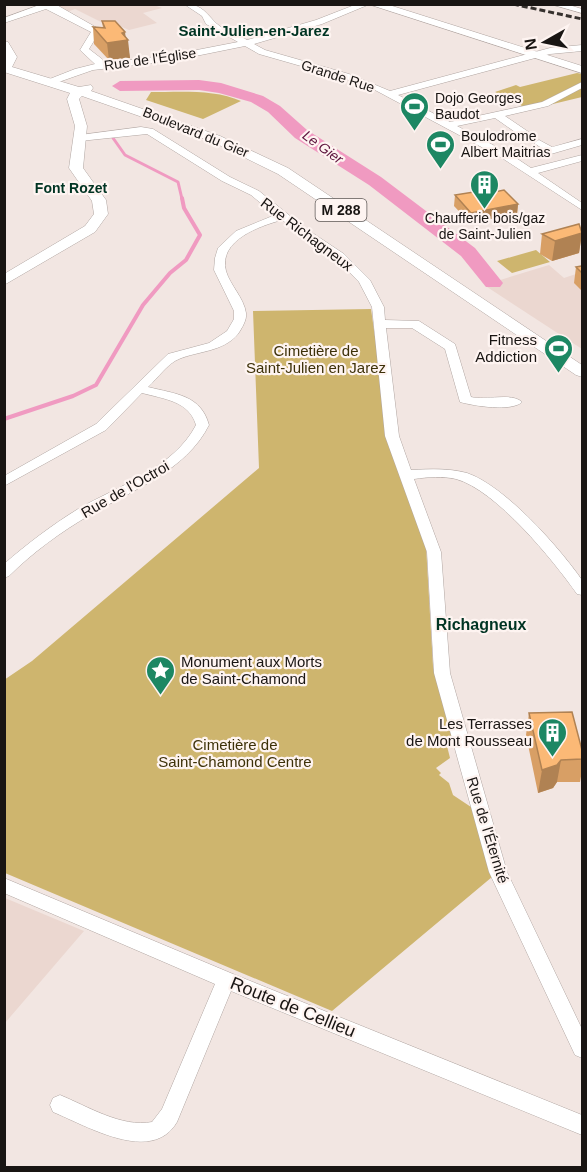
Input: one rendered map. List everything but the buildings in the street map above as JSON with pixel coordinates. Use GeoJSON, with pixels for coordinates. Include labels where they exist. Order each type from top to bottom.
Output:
{"type":"FeatureCollection","features":[{"type":"Feature","properties":{"kind":"main road"},"geometry":{"type":"LineString","coordinates":[[373,4],[582,70]]}},
{"type":"Feature","properties":{"kind":"main road"},"geometry":{"type":"LineString","coordinates":[[4,44],[12,57],[6,65]]}},
{"type":"Feature","properties":{"kind":"main road","name":"Boulevard du Gier"},"geometry":{"type":"LineString","coordinates":[[6,65],[192,122],[275,160],[582,369]]}},
{"type":"Feature","properties":{"kind":"main road"},"geometry":{"type":"LineString","coordinates":[[4,281],[90,229],[101,214],[99,200],[76,168],[81,119],[73,99],[83,90]]}},
{"type":"Feature","properties":{"kind":"street","name":"Grande Rue"},"geometry":{"type":"LineString","coordinates":[[188,4],[206,15],[209,22],[270,55],[359,80],[389,94],[506,156],[582,207]]}},
{"type":"Feature","properties":{"kind":"street"},"geometry":{"type":"LineString","coordinates":[[245,43],[296,31],[366,4]]}},
{"type":"Feature","properties":{"kind":"street"},"geometry":{"type":"LineString","coordinates":[[554,4],[582,12]]}},
{"type":"Feature","properties":{"kind":"street"},"geometry":{"type":"LineString","coordinates":[[4,21],[49,5],[94,32],[107,35]]}},
{"type":"Feature","properties":{"kind":"street"},"geometry":{"type":"LineString","coordinates":[[206,15],[213,5]]}},
{"type":"Feature","properties":{"kind":"street"},"geometry":{"type":"LineString","coordinates":[[94,32],[84,50],[99,61],[100,66]]}},
{"type":"Feature","properties":{"kind":"street","name":"Rue de l'Église"},"geometry":{"type":"LineString","coordinates":[[53,80],[100,66],[232,50],[245,43]]}},
{"type":"Feature","properties":{"kind":"street"},"geometry":{"type":"LineString","coordinates":[[389,94],[534,55],[555,50],[582,48]]}},
{"type":"Feature","properties":{"kind":"street"},"geometry":{"type":"LineString","coordinates":[[448,126],[486,115],[527,109],[552,102],[582,85]]}},
{"type":"Feature","properties":{"kind":"street"},"geometry":{"type":"LineString","coordinates":[[496,115],[529,137],[538,138],[541,140],[539,143],[551,151],[582,142]]}},
{"type":"Feature","properties":{"kind":"street","name":"Rue Richagneux"},"geometry":{"type":"LineString","coordinates":[[80,138],[141,129],[150,131],[226,179],[255,193],[349,263],[364,279],[375,297],[380,324],[392,436],[434,552],[439,634]]}},
{"type":"Feature","properties":{"kind":"street"},"geometry":{"type":"LineString","coordinates":[[530,172],[582,158]]}},
{"type":"Feature","properties":{"kind":"street"},"geometry":{"type":"LineString","coordinates":[[4,482],[101,427],[172,357],[213,346],[232,333],[240,319],[240,311],[220,270],[219,263],[222,254],[243,230],[283,216]]}},
{"type":"Feature","properties":{"kind":"street"},"geometry":{"type":"LineString","coordinates":[[380,324],[415,324],[451,347],[465,399],[478,403],[516,402]]}},
{"type":"Feature","properties":{"kind":"street","name":"Rue de l'Octroi"},"geometry":{"type":"LineString","coordinates":[[4,573],[75,518],[174,461],[202,433],[204,422],[200,412],[191,405],[140,389]]}},
{"type":"Feature","properties":{"kind":"street"},"geometry":{"type":"LineString","coordinates":[[407,475],[442,473],[457,475],[472,480],[489,491],[555,554],[582,590]]}},
{"type":"Feature","properties":{"kind":"street","name":"Rue de l'Éternité"},"geometry":{"type":"LineString","coordinates":[[439,634],[442,673],[498,872],[582,1049]]}},
{"type":"Feature","properties":{"kind":"street","name":"Route de Cellieu"},"geometry":{"type":"LineString","coordinates":[[4,885],[226,980],[582,1125]]}},
{"type":"Feature","properties":{"kind":"street"},"geometry":{"type":"LineString","coordinates":[[60,1105],[137,1133],[153,1132],[163,1126],[170,1115],[226,980]]}},
{"type":"Feature","properties":{"kind":"shaded area"},"geometry":{"type":"Polygon","coordinates":[[[55,4],[151,4],[162,8],[143,13],[157,23],[129,30],[113,23],[107,25],[75,9],[67,12],[55,4]]]}},
{"type":"Feature","properties":{"kind":"shaded area"},"geometry":{"type":"Polygon","coordinates":[[[549,265],[564,278],[582,272],[582,349],[484,285],[549,265]]]}},
{"type":"Feature","properties":{"kind":"shaded area"},"geometry":{"type":"Polygon","coordinates":[[[5,898],[84,931],[5,1023],[5,898]]]}},
{"type":"Feature","properties":{"kind":"green space"},"geometry":{"type":"Polygon","coordinates":[[[577,73],[582,74],[582,97],[528,110],[507,96],[502,97],[495,92],[516,85],[520,87],[577,73]]]}},
{"type":"Feature","properties":{"kind":"green space"},"geometry":{"type":"Polygon","coordinates":[[[151,92],[208,93],[241,101],[203,119],[146,100],[151,92]]]}},
{"type":"Feature","properties":{"kind":"green space"},"geometry":{"type":"Polygon","coordinates":[[[536,250],[550,262],[512,273],[497,261],[536,250]]]}},
{"type":"Feature","properties":{"kind":"green space","name":"Cimetière de Saint-Chamond Centre"},"geometry":{"type":"Polygon","coordinates":[[[371,309],[385,407],[425,529],[433,666],[456,741],[446,742],[450,758],[436,768],[441,773],[439,775],[449,783],[453,795],[474,809],[492,877],[332,1011],[5,873],[4,680],[32,661],[259,468],[253,311],[371,309]]]}},
{"type":"Feature","properties":{"kind":"waterway","name":"Le Gier"},"geometry":{"type":"LineString","coordinates":[[120,86],[199,85],[221,88],[257,99],[274,109],[301,134],[375,181],[468,252],[493,283]]}},
{"type":"Feature","properties":{"kind":"waterway"},"geometry":{"type":"LineString","coordinates":[[113,138],[125,155],[178,182],[182,199]]}},
{"type":"Feature","properties":{"kind":"waterway"},"geometry":{"type":"LineString","coordinates":[[4,419],[73,396],[96,385],[143,305],[170,273],[186,260],[200,235],[184,208],[182,198]]}},
{"type":"Feature","properties":{"kind":"railway"},"geometry":{"type":"LineString","coordinates":[[513,4],[582,19]]}},
{"type":"Feature","properties":{"kind":"place","name":"Dojo Georges Baudot"},"geometry":{"type":"Point","coordinates":[414,132]}},
{"type":"Feature","properties":{"kind":"place","name":"Boulodrome Albert Maitrias"},"geometry":{"type":"Point","coordinates":[440,170]}},
{"type":"Feature","properties":{"kind":"place","name":"Chaufferie bois/gaz de Saint-Julien"},"geometry":{"type":"Point","coordinates":[485,210]}},
{"type":"Feature","properties":{"kind":"place","name":"Fitness Addiction"},"geometry":{"type":"Point","coordinates":[558,374]}},
{"type":"Feature","properties":{"kind":"place","name":"Monument aux Morts de Saint-Chamond"},"geometry":{"type":"Point","coordinates":[160,696]}},
{"type":"Feature","properties":{"kind":"place","name":"Les Terrasses de Mont Rousseau"},"geometry":{"type":"Point","coordinates":[553,758]}},
{"type":"Feature","properties":{"kind":"district","name":"Saint-Julien-en-Jarez"},"geometry":{"type":"Point","coordinates":[254,30]}},
{"type":"Feature","properties":{"kind":"district","name":"Font Rozet"},"geometry":{"type":"Point","coordinates":[71,188]}},
{"type":"Feature","properties":{"kind":"district","name":"Richagneux"},"geometry":{"type":"Point","coordinates":[481,624]}},
{"type":"Feature","properties":{"kind":"park label","name":"Cimetière de Saint-Julien en Jarez"},"geometry":{"type":"Point","coordinates":[316,358]}}]}
